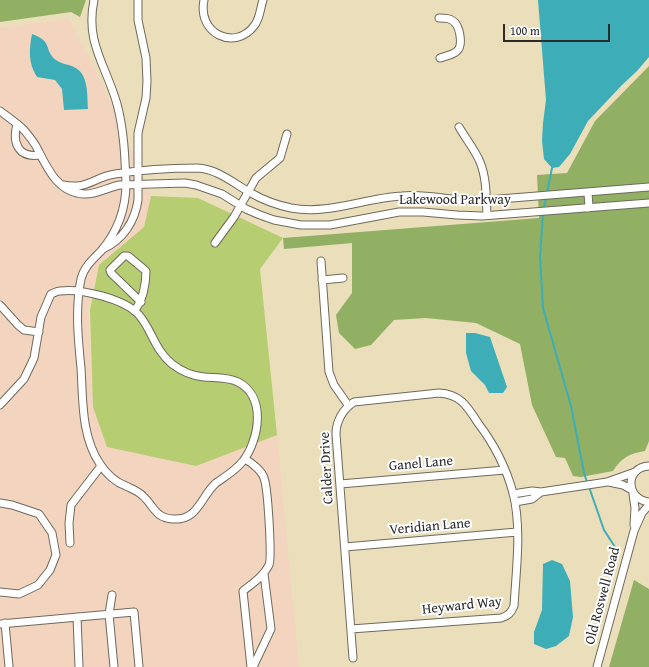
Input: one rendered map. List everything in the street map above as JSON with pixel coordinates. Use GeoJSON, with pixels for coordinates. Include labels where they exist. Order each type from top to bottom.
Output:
{"type":"FeatureCollection","features":[{"type":"Feature","properties":{"kind":"street"},"geometry":{"type":"LineString","coordinates":[[0,405],[24,379],[34,358],[41,317],[51,294],[60,291],[79,292],[109,298],[125,304],[138,314],[155,344],[173,365],[197,376],[226,378],[238,382],[250,394],[256,404],[258,425],[257,432],[245,459],[233,472],[209,490],[194,512],[185,517],[175,519],[165,517],[156,512],[141,494],[115,480],[101,466],[95,455],[82,408],[78,311],[79,292],[81,277],[87,264],[101,250],[114,233],[122,216],[126,173],[123,135],[118,108],[112,87],[93,39],[92,20],[94,0]]}},
{"type":"Feature","properties":{"kind":"street"},"geometry":{"type":"LineString","coordinates":[[101,250],[116,242],[122,236],[131,223],[137,210],[139,184],[138,134],[146,98],[147,81],[146,58],[138,20],[138,0]]}},
{"type":"Feature","properties":{"kind":"street"},"geometry":{"type":"LineString","coordinates":[[204,0],[203,11],[205,21],[208,26],[216,34],[229,37],[245,34],[254,26],[258,18],[262,0]]}},
{"type":"Feature","properties":{"kind":"street"},"geometry":{"type":"LineString","coordinates":[[439,18],[449,19],[456,23],[460,35],[459,49],[440,58]]}},
{"type":"Feature","properties":{"kind":"street"},"geometry":{"type":"LineString","coordinates":[[0,111],[23,129],[38,149],[50,174],[61,184]]}},
{"type":"Feature","properties":{"kind":"street"},"geometry":{"type":"LineString","coordinates":[[17,124],[15,133],[17,147],[23,153],[35,156],[40,155]]}},
{"type":"Feature","properties":{"kind":"street"},"geometry":{"type":"LineString","coordinates":[[459,127],[480,161],[485,178],[487,215]]}},
{"type":"Feature","properties":{"kind":"street"},"geometry":{"type":"LineString","coordinates":[[215,243],[234,217],[256,178],[280,158],[287,134]]}},
{"type":"Feature","properties":{"kind":"street","name":"Lakewood Parkway"},"geometry":{"type":"LineString","coordinates":[[61,184],[74,186],[87,185],[109,175],[139,171],[194,168],[207,169],[222,175],[248,191],[278,204],[304,209],[330,209],[403,195],[460,200],[486,200],[649,188]]}},
{"type":"Feature","properties":{"kind":"street","name":"Lakewood Parkway"},"geometry":{"type":"LineString","coordinates":[[61,184],[66,189],[71,191],[90,194],[109,187],[126,185],[185,183],[216,191],[260,215],[274,220],[311,226],[341,223],[399,212],[423,212],[464,216],[649,203]]}},
{"type":"Feature","properties":{"kind":"street"},"geometry":{"type":"LineString","coordinates":[[588,192],[589,208]]}},
{"type":"Feature","properties":{"kind":"street"},"geometry":{"type":"LineString","coordinates":[[134,311],[140,302],[146,270],[128,256],[124,256],[110,270],[111,273],[140,302]]}},
{"type":"Feature","properties":{"kind":"street"},"geometry":{"type":"LineString","coordinates":[[321,261],[329,372],[334,385],[348,405]]}},
{"type":"Feature","properties":{"kind":"street"},"geometry":{"type":"LineString","coordinates":[[322,280],[343,278]]}},
{"type":"Feature","properties":{"kind":"street"},"geometry":{"type":"LineString","coordinates":[[0,305],[24,330],[39,332]]}},
{"type":"Feature","properties":{"kind":"street","name":"Heyward Way"},"geometry":{"type":"LineString","coordinates":[[348,405],[360,401],[439,393],[457,397],[466,406],[489,437],[505,470],[515,502],[517,532],[514,606],[509,615],[501,618],[351,629]]}},
{"type":"Feature","properties":{"kind":"street","name":"Calder Drive"},"geometry":{"type":"LineString","coordinates":[[348,405],[344,410],[336,429],[353,658]]}},
{"type":"Feature","properties":{"kind":"street"},"geometry":{"type":"LineString","coordinates":[[245,459],[254,465],[264,478],[270,549],[270,563],[264,574],[243,591],[252,667]]}},
{"type":"Feature","properties":{"kind":"street"},"geometry":{"type":"LineString","coordinates":[[513,494],[532,491],[541,492],[607,482],[636,472],[648,465]]}},
{"type":"Feature","properties":{"kind":"street"},"geometry":{"type":"LineString","coordinates":[[70,543],[69,523],[71,505],[101,466]]}},
{"type":"Feature","properties":{"kind":"street","name":"Ganel Lane"},"geometry":{"type":"LineString","coordinates":[[340,484],[505,470]]}},
{"type":"Feature","properties":{"kind":"street","name":"Old Roswell Road"},"geometry":{"type":"LineString","coordinates":[[634,531],[635,508],[631,480],[636,472]]}},
{"type":"Feature","properties":{"kind":"street"},"geometry":{"type":"LineString","coordinates":[[607,482],[623,485],[633,491],[640,499],[649,502]]}},
{"type":"Feature","properties":{"kind":"street"},"geometry":{"type":"LineString","coordinates":[[515,502],[532,499],[541,492]]}},
{"type":"Feature","properties":{"kind":"street"},"geometry":{"type":"LineString","coordinates":[[0,503],[12,505],[39,514],[52,533],[56,555],[50,570],[38,585],[19,594],[0,592]]}},
{"type":"Feature","properties":{"kind":"street","name":"Old Roswell Road"},"geometry":{"type":"LineString","coordinates":[[598,667],[634,531],[642,513],[649,505]]}},
{"type":"Feature","properties":{"kind":"street","name":"Veridian Lane"},"geometry":{"type":"LineString","coordinates":[[345,547],[517,532]]}},
{"type":"Feature","properties":{"kind":"street"},"geometry":{"type":"LineString","coordinates":[[252,667],[271,629],[264,574]]}},
{"type":"Feature","properties":{"kind":"street"},"geometry":{"type":"LineString","coordinates":[[112,595],[109,614],[114,667]]}},
{"type":"Feature","properties":{"kind":"street"},"geometry":{"type":"LineString","coordinates":[[9,667],[2,624],[134,612],[139,667]]}},
{"type":"Feature","properties":{"kind":"street"},"geometry":{"type":"LineString","coordinates":[[77,617],[80,667]]}},
{"type":"Feature","properties":{"kind":"shaded area"},"geometry":{"type":"Polygon","coordinates":[[[69,19],[103,85],[151,196],[144,227],[99,265],[88,309],[93,407],[196,466],[277,435],[299,667],[0,667],[0,28],[69,19]]]}},
{"type":"Feature","properties":{"kind":"green space"},"geometry":{"type":"Polygon","coordinates":[[[0,0],[86,0],[80,17],[71,12],[0,22],[0,0]]]}},
{"type":"Feature","properties":{"kind":"green space"},"geometry":{"type":"Polygon","coordinates":[[[649,66],[649,441],[645,451],[626,457],[613,471],[581,477],[573,476],[565,458],[556,457],[532,405],[520,344],[476,323],[426,318],[394,320],[371,345],[355,349],[339,333],[336,315],[352,293],[352,243],[284,249],[283,238],[539,218],[537,175],[567,173],[595,121],[649,66]]]}},
{"type":"Feature","properties":{"kind":"green space"},"geometry":{"type":"Polygon","coordinates":[[[151,196],[198,198],[283,238],[260,269],[277,435],[196,466],[107,447],[93,407],[90,310],[99,265],[144,227],[151,196]]]}},
{"type":"Feature","properties":{"kind":"green space"},"geometry":{"type":"Polygon","coordinates":[[[634,580],[649,589],[649,667],[609,667],[634,580]]]}},
{"type":"Feature","properties":{"kind":"water"},"geometry":{"type":"Polygon","coordinates":[[[538,0],[649,0],[649,57],[588,121],[570,154],[559,167],[552,168],[544,159],[542,141],[546,100],[538,0]]]}},
{"type":"Feature","properties":{"kind":"water"},"geometry":{"type":"Polygon","coordinates":[[[32,34],[39,37],[46,43],[50,53],[56,60],[79,70],[85,80],[88,109],[64,110],[62,89],[55,80],[37,77],[32,67],[30,56],[32,34]]]}},
{"type":"Feature","properties":{"kind":"water"},"geometry":{"type":"Polygon","coordinates":[[[466,333],[475,333],[490,337],[507,387],[503,393],[489,393],[485,385],[471,371],[466,353],[466,333]]]}},
{"type":"Feature","properties":{"kind":"water"},"geometry":{"type":"Polygon","coordinates":[[[552,560],[562,564],[570,581],[573,617],[569,636],[556,646],[546,649],[534,644],[534,632],[542,610],[543,564],[552,560]]]}},
{"type":"Feature","properties":{"kind":"waterway"},"geometry":{"type":"LineString","coordinates":[[547,193],[552,168]]}},
{"type":"Feature","properties":{"kind":"waterway"},"geometry":{"type":"LineString","coordinates":[[544,208],[546,197]]}},
{"type":"Feature","properties":{"kind":"waterway"},"geometry":{"type":"LineString","coordinates":[[543,213],[540,257],[543,308],[571,406],[587,482]]}},
{"type":"Feature","properties":{"kind":"waterway"},"geometry":{"type":"LineString","coordinates":[[589,487],[604,530],[615,547]]}}]}
